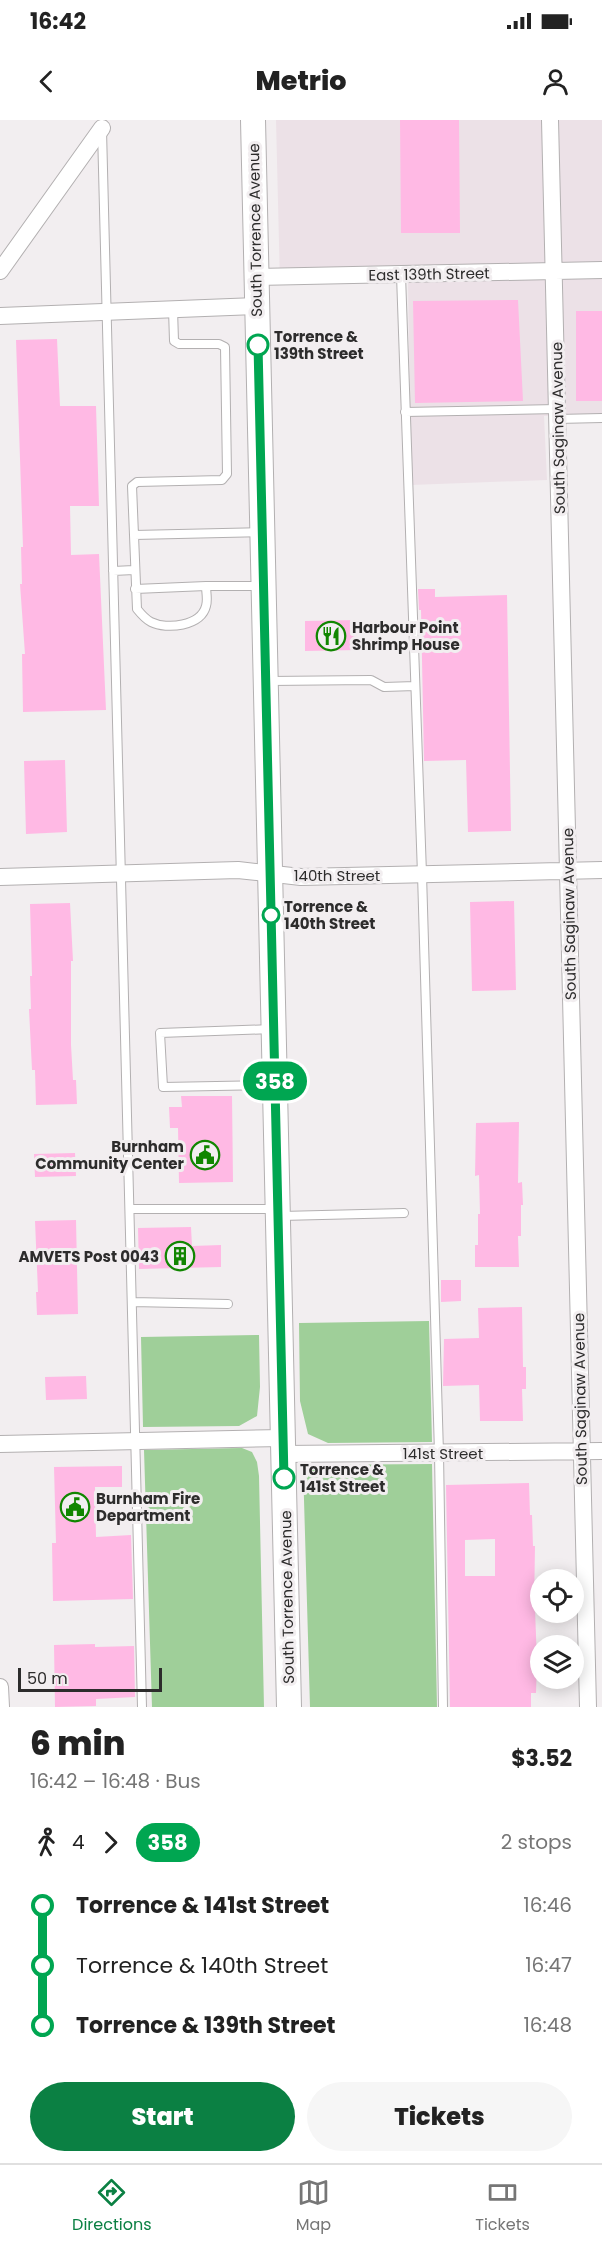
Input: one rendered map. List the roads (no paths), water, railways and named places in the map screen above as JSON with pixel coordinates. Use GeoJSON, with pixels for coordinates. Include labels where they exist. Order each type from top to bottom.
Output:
{"type":"FeatureCollection","features":[{"type":"Feature","properties":{"kind":"main road","name":"South Torrence Avenue"},"geometry":{"type":"LineString","coordinates":[[253,120],[289,1707]]}},
{"type":"Feature","properties":{"kind":"street","name":"South Saginaw Avenue"},"geometry":{"type":"LineString","coordinates":[[550,120],[588,1707]]}},
{"type":"Feature","properties":{"kind":"street"},"geometry":{"type":"LineString","coordinates":[[0,272],[102,128]]}},
{"type":"Feature","properties":{"kind":"street","name":"East 139th Street"},"geometry":{"type":"LineString","coordinates":[[256,277],[602,270]]}},
{"type":"Feature","properties":{"kind":"street"},"geometry":{"type":"LineString","coordinates":[[0,316],[257,306]]}},
{"type":"Feature","properties":{"kind":"street","name":"140th Street"},"geometry":{"type":"LineString","coordinates":[[0,877],[238,870],[301,877],[602,870]]}},
{"type":"Feature","properties":{"kind":"street","name":"141st Street"},"geometry":{"type":"LineString","coordinates":[[0,1444],[135,1441],[439,1453],[602,1451]]}},
{"type":"Feature","properties":{"kind":"street"},"geometry":{"type":"LineString","coordinates":[[0,1687],[0,1707]]}},
{"type":"Feature","properties":{"kind":"lane"},"geometry":{"type":"LineString","coordinates":[[102,128],[142,1707]]}},
{"type":"Feature","properties":{"kind":"lane"},"geometry":{"type":"LineString","coordinates":[[401,274],[439,1453],[443,1707]]}},
{"type":"Feature","properties":{"kind":"lane"},"geometry":{"type":"LineString","coordinates":[[173,309],[174,341],[179,344],[219,344],[225,347],[228,474],[222,480],[137,482],[132,486],[137,609],[152,623],[186,624],[197,620],[206,605],[206,586]]}},
{"type":"Feature","properties":{"kind":"lane"},"geometry":{"type":"LineString","coordinates":[[405,412],[557,414],[602,418]]}},
{"type":"Feature","properties":{"kind":"lane"},"geometry":{"type":"LineString","coordinates":[[134,535],[262,532]]}},
{"type":"Feature","properties":{"kind":"lane"},"geometry":{"type":"LineString","coordinates":[[113,571],[134,570]]}},
{"type":"Feature","properties":{"kind":"lane"},"geometry":{"type":"LineString","coordinates":[[135,589],[264,586]]}},
{"type":"Feature","properties":{"kind":"lane"},"geometry":{"type":"LineString","coordinates":[[266,681],[371,680],[384,687],[415,686]]}},
{"type":"Feature","properties":{"kind":"lane"},"geometry":{"type":"LineString","coordinates":[[273,1029],[160,1033],[163,1087],[275,1085]]}},
{"type":"Feature","properties":{"kind":"lane"},"geometry":{"type":"LineString","coordinates":[[130,1209],[404,1213]]}},
{"type":"Feature","properties":{"kind":"lane"},"geometry":{"type":"LineString","coordinates":[[132,1302],[228,1304]]}},
{"type":"Feature","properties":{"kind":"place","name":"Torrence & 139th Street"},"geometry":{"type":"Point","coordinates":[258,345]}},
{"type":"Feature","properties":{"kind":"place","name":"Harbour Point Shrimp House"},"geometry":{"type":"Point","coordinates":[331,636]}},
{"type":"Feature","properties":{"kind":"place","name":"Torrence & 140th Street"},"geometry":{"type":"Point","coordinates":[271,915]}},
{"type":"Feature","properties":{"kind":"place","name":"Burnham Community Center"},"geometry":{"type":"Point","coordinates":[205,1155]}},
{"type":"Feature","properties":{"kind":"place","name":"AMVETS Post 0043"},"geometry":{"type":"Point","coordinates":[180,1256]}},
{"type":"Feature","properties":{"kind":"place","name":"Torrence & 141st Street"},"geometry":{"type":"Point","coordinates":[284,1478]}},
{"type":"Feature","properties":{"kind":"place","name":"Burnham Fire Department"},"geometry":{"type":"Point","coordinates":[75,1507]}}]}
